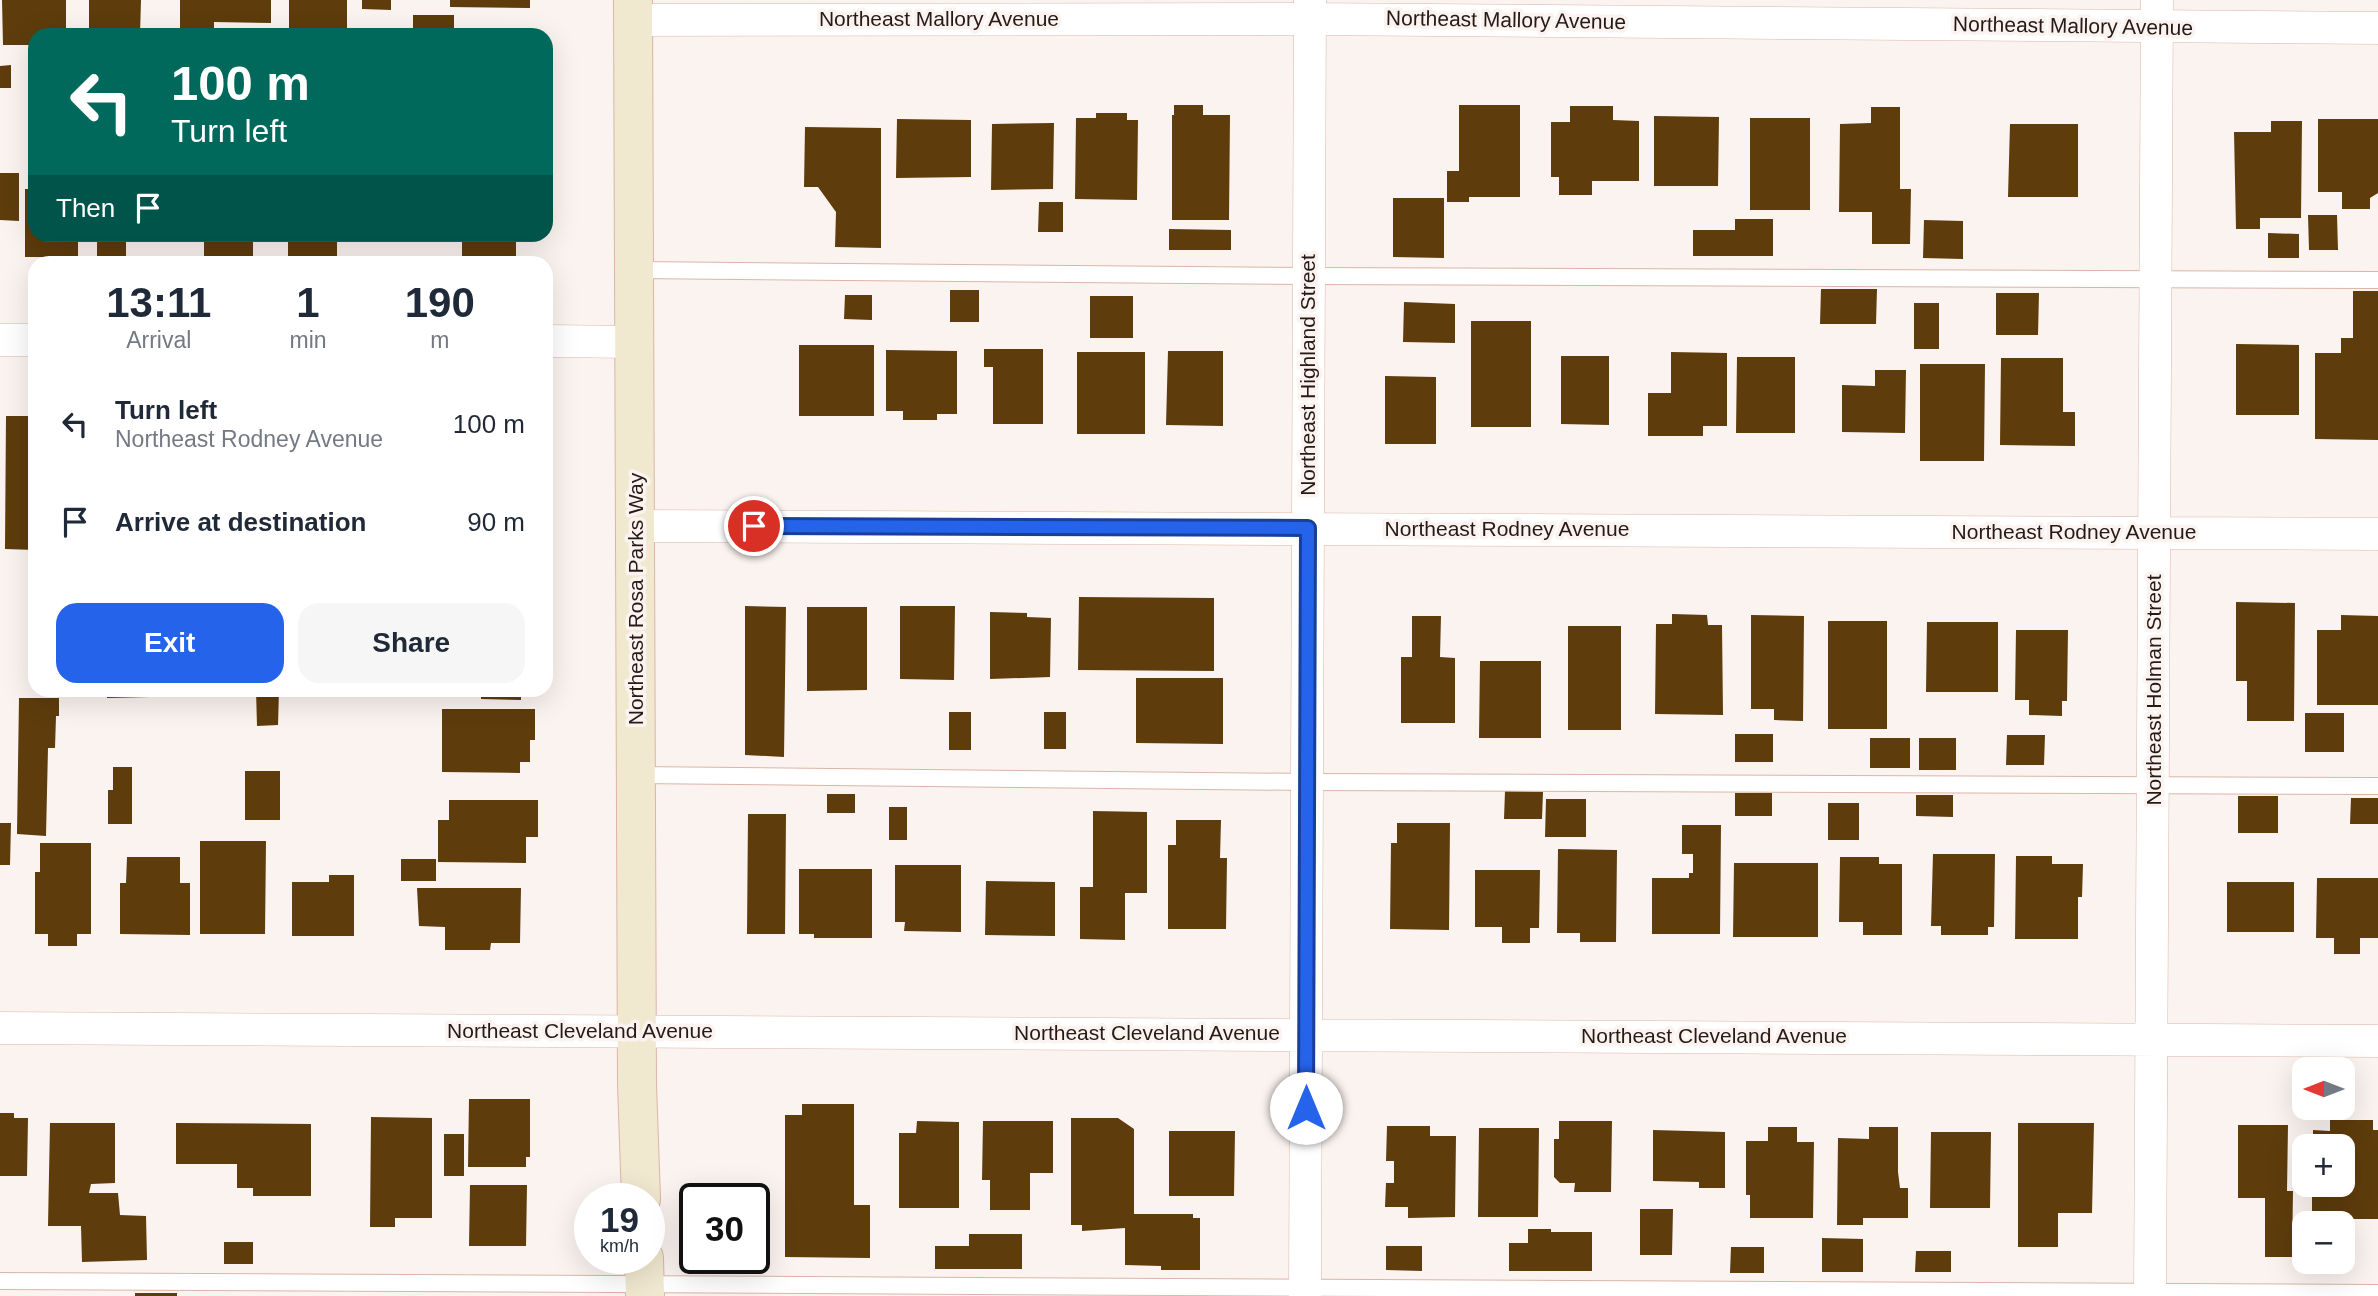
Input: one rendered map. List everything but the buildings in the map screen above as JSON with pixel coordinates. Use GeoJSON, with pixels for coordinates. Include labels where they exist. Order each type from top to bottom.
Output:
{"type":"FeatureCollection","features":[{"type":"Feature","properties":{"kind":"street","name":"Northeast Mallory Avenue"},"geometry":{"type":"LineString","coordinates":[[633,10],[1310,9],[2157,13],[2378,27]]}},
{"type":"Feature","properties":{"kind":"street","name":"Northeast Highland Street"},"geometry":{"type":"LineString","coordinates":[[1305,1293],[1310,9]]}},
{"type":"Feature","properties":{"kind":"street","name":"Northeast Rosa Parks Way"},"geometry":{"type":"LineString","coordinates":[[633,10],[637,1032],[641,1183]]}},
{"type":"Feature","properties":{"kind":"street","name":"Northeast Holman Street"},"geometry":{"type":"LineString","coordinates":[[2150,1294],[2157,13]]}},
{"type":"Feature","properties":{"kind":"street"},"geometry":{"type":"LineString","coordinates":[[0,340],[28,340]]}},
{"type":"Feature","properties":{"kind":"street"},"geometry":{"type":"LineString","coordinates":[[553,341],[635,342]]}},
{"type":"Feature","properties":{"kind":"street","name":"Northeast Rodney Avenue"},"geometry":{"type":"LineString","coordinates":[[636,526],[2378,534]]}},
{"type":"Feature","properties":{"kind":"street","name":"Northeast Cleveland Avenue"},"geometry":{"type":"LineString","coordinates":[[0,1028],[2378,1041]]}},
{"type":"Feature","properties":{"kind":"lane"},"geometry":{"type":"LineString","coordinates":[[635,270],[1309,276],[2378,280]]}},
{"type":"Feature","properties":{"kind":"lane"},"geometry":{"type":"LineString","coordinates":[[636,775],[1307,782],[2378,786]]}},
{"type":"Feature","properties":{"kind":"lane"},"geometry":{"type":"LineString","coordinates":[[0,1281],[644,1280],[1305,1293],[2378,1293]]}},
{"type":"Feature","properties":{"kind":"route"},"geometry":{"type":"LineString","coordinates":[[754,526],[1308,528],[1306,1108]]}}]}
